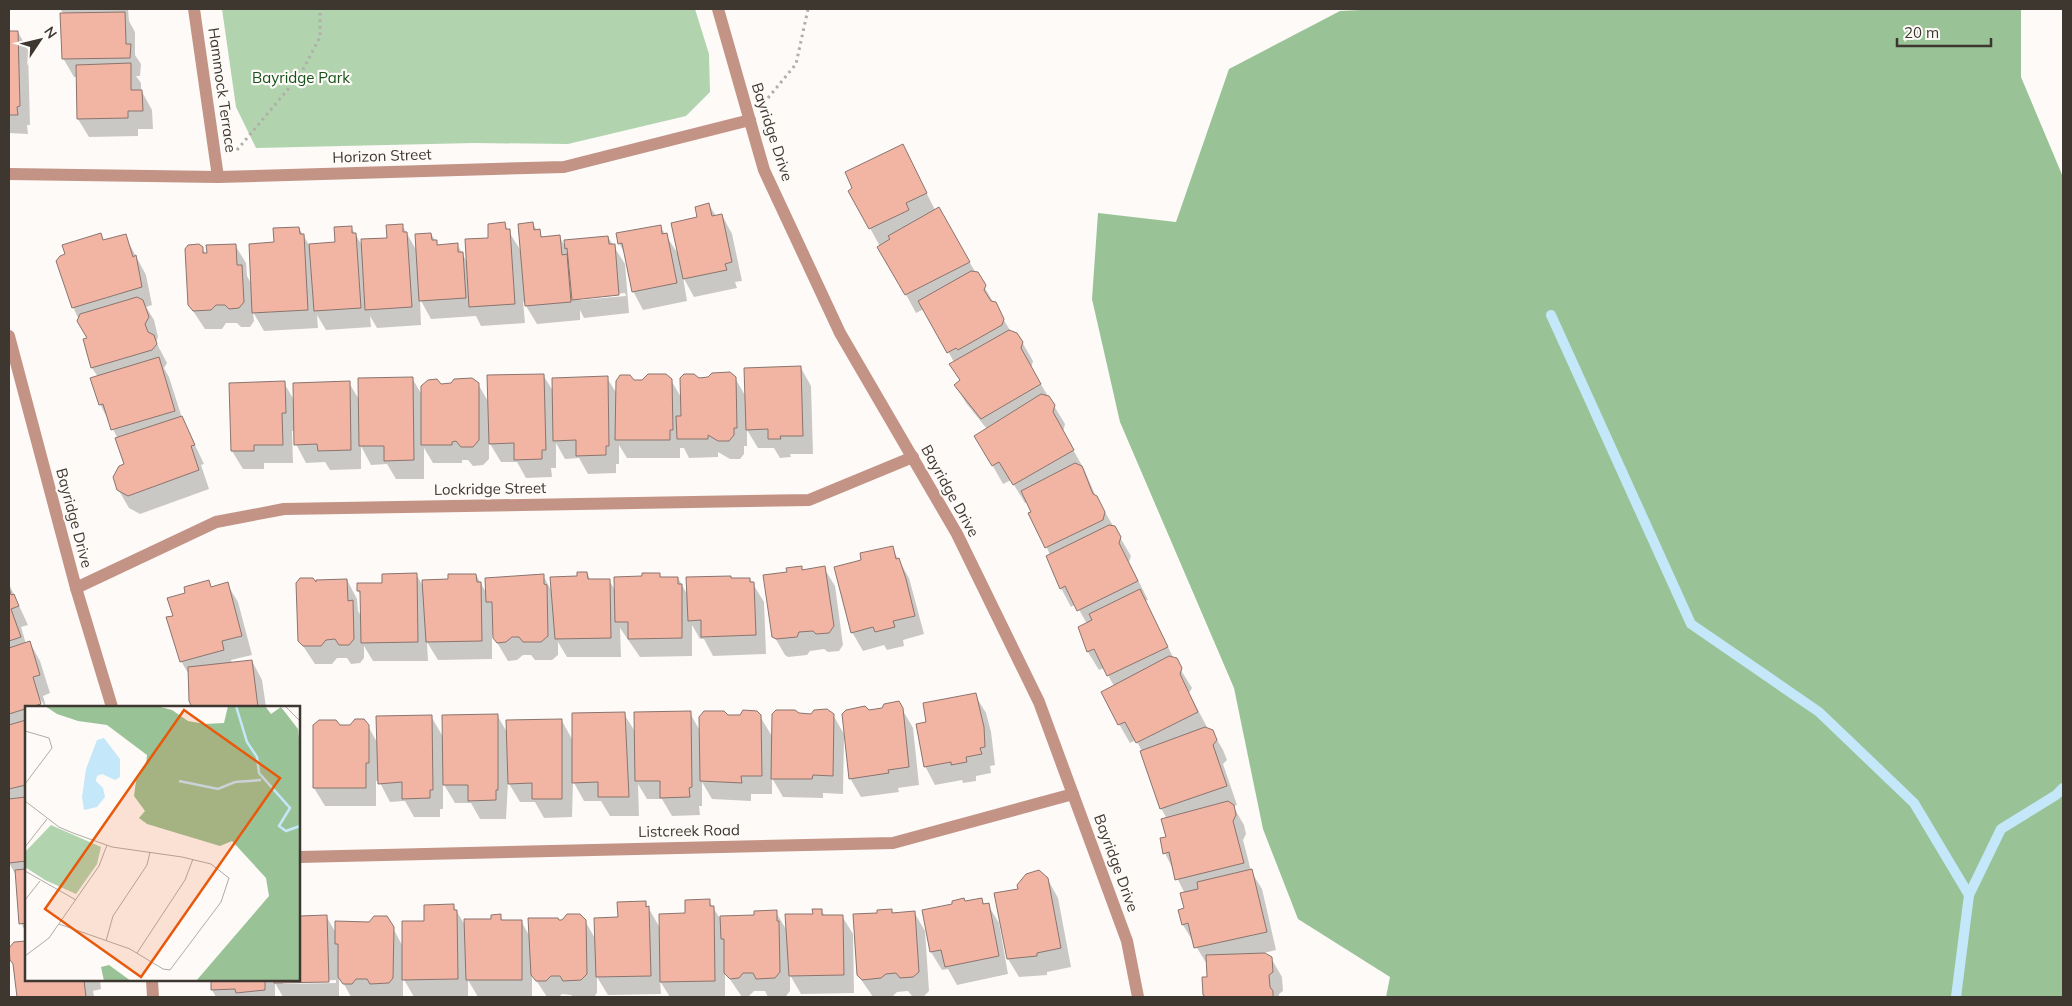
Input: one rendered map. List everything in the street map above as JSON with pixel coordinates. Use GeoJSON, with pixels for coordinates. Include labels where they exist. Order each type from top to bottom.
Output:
{"type":"FeatureCollection","features":[{"type":"Feature","properties":{"kind":"street","name":"Hammock Terrace"},"geometry":{"type":"LineString","coordinates":[[194,9],[218,177]]}},
{"type":"Feature","properties":{"kind":"street","name":"Bayridge Drive"},"geometry":{"type":"LineString","coordinates":[[718,9],[764,170],[840,333],[957,534],[1039,702],[1127,941],[1138,997]]}},
{"type":"Feature","properties":{"kind":"street","name":"Horizon Street"},"geometry":{"type":"LineString","coordinates":[[9,174],[218,177],[564,167],[750,120]]}},
{"type":"Feature","properties":{"kind":"street","name":"Bayridge Drive"},"geometry":{"type":"LineString","coordinates":[[9,336],[76,588],[112,706]]}},
{"type":"Feature","properties":{"kind":"street","name":"Lockridge Street"},"geometry":{"type":"LineString","coordinates":[[76,588],[216,522],[284,509],[809,500],[913,457]]}},
{"type":"Feature","properties":{"kind":"street","name":"Listcreek Road"},"geometry":{"type":"LineString","coordinates":[[300,857],[893,843],[1073,794]]}},
{"type":"Feature","properties":{"kind":"street"},"geometry":{"type":"LineString","coordinates":[[152,981],[153,997]]}},
{"type":"Feature","properties":{"kind":"path"},"geometry":{"type":"LineString","coordinates":[[218,177],[258,122],[300,75],[320,37],[320,9]]}},
{"type":"Feature","properties":{"kind":"path"},"geometry":{"type":"LineString","coordinates":[[750,120],[796,64],[808,9]]}},
{"type":"Feature","properties":{"kind":"green space","name":"Bayridge Park"},"geometry":{"type":"Polygon","coordinates":[[[222,9],[695,9],[709,54],[710,92],[686,116],[568,144],[474,143],[256,148],[236,107],[222,9]]]}},
{"type":"Feature","properties":{"kind":"green space"},"geometry":{"type":"Polygon","coordinates":[[[1380,9],[2021,9],[2021,77],[2063,177],[2063,997],[1386,997],[1390,977],[1298,919],[1263,829],[1234,688],[1120,422],[1092,299],[1098,213],[1176,222],[1229,69],[1340,11],[1380,9]]]}},
{"type":"Feature","properties":{"kind":"building"},"geometry":{"type":"Polygon","coordinates":[[[125,12],[126,44],[131,44],[130,58],[62,59],[60,13],[125,12]]]}},
{"type":"Feature","properties":{"kind":"building"},"geometry":{"type":"Polygon","coordinates":[[[9,31],[18,31],[20,106],[17,107],[18,115],[9,115],[9,31]]]}},
{"type":"Feature","properties":{"kind":"building"},"geometry":{"type":"Polygon","coordinates":[[[131,63],[131,90],[142,90],[143,111],[128,111],[128,118],[77,119],[76,65],[131,63]]]}},
{"type":"Feature","properties":{"kind":"building"},"geometry":{"type":"Polygon","coordinates":[[[903,144],[927,193],[906,203],[909,210],[869,229],[848,191],[852,188],[845,172],[903,144]]]}},
{"type":"Feature","properties":{"kind":"building"},"geometry":{"type":"Polygon","coordinates":[[[709,203],[712,216],[722,214],[732,262],[725,264],[727,270],[683,279],[671,223],[697,217],[695,207],[709,203]]]}},
{"type":"Feature","properties":{"kind":"building"},"geometry":{"type":"Polygon","coordinates":[[[939,207],[970,262],[905,295],[877,247],[890,239],[888,236],[939,207]]]}},
{"type":"Feature","properties":{"kind":"building"},"geometry":{"type":"Polygon","coordinates":[[[505,222],[506,229],[510,229],[515,304],[469,307],[465,239],[488,238],[488,224],[505,222]]]}},
{"type":"Feature","properties":{"kind":"building"},"geometry":{"type":"Polygon","coordinates":[[[533,222],[534,230],[540,229],[541,237],[560,235],[562,255],[567,254],[571,302],[525,306],[518,224],[533,222]]]}},
{"type":"Feature","properties":{"kind":"building"},"geometry":{"type":"Polygon","coordinates":[[[403,224],[403,232],[407,232],[412,307],[365,310],[361,239],[387,238],[386,225],[403,224]]]}},
{"type":"Feature","properties":{"kind":"building"},"geometry":{"type":"Polygon","coordinates":[[[661,225],[662,234],[667,233],[677,283],[632,292],[622,243],[618,244],[616,233],[661,225]]]}},
{"type":"Feature","properties":{"kind":"building"},"geometry":{"type":"Polygon","coordinates":[[[352,226],[352,233],[356,233],[361,308],[314,311],[309,244],[335,242],[334,227],[352,226]]]}},
{"type":"Feature","properties":{"kind":"building"},"geometry":{"type":"Polygon","coordinates":[[[299,227],[300,234],[304,234],[308,310],[252,313],[249,244],[274,242],[273,228],[299,227]]]}},
{"type":"Feature","properties":{"kind":"building"},"geometry":{"type":"Polygon","coordinates":[[[101,233],[103,240],[126,234],[133,257],[136,255],[142,287],[72,308],[56,261],[65,254],[62,245],[101,233]]]}},
{"type":"Feature","properties":{"kind":"building"},"geometry":{"type":"Polygon","coordinates":[[[431,233],[432,240],[437,240],[437,245],[458,243],[458,252],[463,252],[466,298],[419,301],[415,234],[431,233]]]}},
{"type":"Feature","properties":{"kind":"building"},"geometry":{"type":"Polygon","coordinates":[[[608,236],[609,244],[615,244],[619,295],[572,300],[567,248],[565,249],[564,240],[608,236]]]}},
{"type":"Feature","properties":{"kind":"building"},"geometry":{"type":"Polygon","coordinates":[[[199,244],[203,247],[203,253],[207,253],[206,245],[236,244],[237,265],[242,265],[244,302],[239,308],[229,309],[225,305],[216,305],[211,310],[193,311],[188,305],[185,249],[188,245],[199,244]]]}},
{"type":"Feature","properties":{"kind":"building"},"geometry":{"type":"Polygon","coordinates":[[[971,271],[978,272],[986,285],[984,290],[991,301],[996,302],[1004,319],[1002,325],[958,350],[956,348],[947,353],[918,301],[971,271]]]}},
{"type":"Feature","properties":{"kind":"building"},"geometry":{"type":"Polygon","coordinates":[[[137,297],[143,300],[149,317],[145,324],[148,332],[154,335],[157,344],[152,350],[91,368],[83,339],[87,338],[77,321],[80,314],[137,297]]]}},
{"type":"Feature","properties":{"kind":"building"},"geometry":{"type":"Polygon","coordinates":[[[1009,330],[1017,333],[1023,342],[1021,348],[1041,384],[981,419],[954,385],[960,380],[949,364],[1009,330]]]}},
{"type":"Feature","properties":{"kind":"building"},"geometry":{"type":"Polygon","coordinates":[[[159,357],[175,411],[111,430],[103,404],[99,405],[90,378],[159,357]]]}},
{"type":"Feature","properties":{"kind":"building"},"geometry":{"type":"Polygon","coordinates":[[[801,366],[803,436],[780,436],[781,439],[768,439],[768,429],[746,430],[744,368],[801,366]]]}},
{"type":"Feature","properties":{"kind":"building"},"geometry":{"type":"Polygon","coordinates":[[[730,372],[736,377],[737,428],[734,428],[734,435],[729,441],[718,441],[708,435],[708,439],[677,439],[676,416],[681,416],[680,378],[684,374],[694,374],[699,378],[708,377],[712,373],[730,372]]]}},
{"type":"Feature","properties":{"kind":"building"},"geometry":{"type":"Polygon","coordinates":[[[544,374],[546,450],[542,450],[542,459],[514,460],[514,443],[489,444],[487,375],[544,374]]]}},
{"type":"Feature","properties":{"kind":"building"},"geometry":{"type":"Polygon","coordinates":[[[648,374],[666,374],[672,379],[673,430],[670,430],[670,440],[615,440],[616,381],[620,375],[630,375],[634,380],[642,380],[648,374]]]}},
{"type":"Feature","properties":{"kind":"building"},"geometry":{"type":"Polygon","coordinates":[[[608,376],[609,446],[606,446],[606,455],[576,456],[576,440],[553,441],[552,378],[608,376]]]}},
{"type":"Feature","properties":{"kind":"building"},"geometry":{"type":"Polygon","coordinates":[[[413,377],[414,460],[384,461],[384,446],[359,446],[358,378],[413,377]]]}},
{"type":"Feature","properties":{"kind":"building"},"geometry":{"type":"Polygon","coordinates":[[[472,378],[479,383],[479,440],[473,447],[461,447],[456,441],[452,442],[452,445],[421,445],[421,386],[428,380],[437,379],[441,384],[451,383],[454,379],[472,378]]]}},
{"type":"Feature","properties":{"kind":"building"},"geometry":{"type":"Polygon","coordinates":[[[285,381],[286,413],[282,413],[283,445],[254,445],[254,451],[231,451],[229,383],[285,381]]]}},
{"type":"Feature","properties":{"kind":"building"},"geometry":{"type":"Polygon","coordinates":[[[350,381],[351,450],[318,451],[317,444],[294,445],[293,383],[350,381]]]}},
{"type":"Feature","properties":{"kind":"building"},"geometry":{"type":"Polygon","coordinates":[[[1041,394],[1049,396],[1055,405],[1053,412],[1074,450],[1013,485],[999,462],[992,466],[974,436],[1041,394]]]}},
{"type":"Feature","properties":{"kind":"building"},"geometry":{"type":"Polygon","coordinates":[[[182,416],[195,445],[191,446],[199,470],[128,496],[117,490],[113,477],[119,466],[124,464],[115,438],[182,416]]]}},
{"type":"Feature","properties":{"kind":"building"},"geometry":{"type":"Polygon","coordinates":[[[1075,463],[1082,466],[1093,494],[1097,496],[1105,512],[1103,520],[1045,548],[1028,513],[1031,512],[1021,491],[1075,463]]]}},
{"type":"Feature","properties":{"kind":"building"},"geometry":{"type":"Polygon","coordinates":[[[1109,525],[1115,526],[1121,537],[1119,543],[1138,581],[1077,611],[1065,586],[1060,589],[1046,556],[1109,525]]]}},
{"type":"Feature","properties":{"kind":"building"},"geometry":{"type":"Polygon","coordinates":[[[893,546],[896,559],[899,558],[906,579],[915,616],[893,621],[895,627],[875,632],[873,627],[851,633],[834,567],[861,560],[860,553],[893,546]]]}},
{"type":"Feature","properties":{"kind":"building"},"geometry":{"type":"Polygon","coordinates":[[[802,566],[802,570],[825,566],[834,626],[829,633],[799,632],[797,637],[776,639],[772,637],[763,575],[787,572],[786,568],[802,566]]]}},
{"type":"Feature","properties":{"kind":"building"},"geometry":{"type":"Polygon","coordinates":[[[577,572],[587,572],[588,579],[610,579],[611,638],[555,639],[550,577],[577,576],[577,572]]]}},
{"type":"Feature","properties":{"kind":"building"},"geometry":{"type":"Polygon","coordinates":[[[417,573],[418,642],[361,643],[360,591],[357,591],[357,583],[382,583],[382,574],[417,573]]]}},
{"type":"Feature","properties":{"kind":"building"},"geometry":{"type":"Polygon","coordinates":[[[642,573],[660,573],[660,577],[678,577],[678,584],[682,584],[682,638],[628,639],[628,622],[615,622],[614,577],[642,576],[642,573]]]}},
{"type":"Feature","properties":{"kind":"building"},"geometry":{"type":"Polygon","coordinates":[[[448,574],[476,574],[477,582],[481,582],[482,641],[426,642],[422,580],[448,579],[448,574]]]}},
{"type":"Feature","properties":{"kind":"building"},"geometry":{"type":"Polygon","coordinates":[[[544,574],[544,584],[547,585],[548,636],[541,642],[523,642],[519,637],[512,637],[506,642],[497,643],[493,638],[492,602],[486,602],[485,578],[544,574]]]}},
{"type":"Feature","properties":{"kind":"building"},"geometry":{"type":"Polygon","coordinates":[[[731,576],[731,578],[750,578],[750,582],[754,582],[756,635],[701,637],[701,620],[688,621],[686,577],[731,576]]]}},
{"type":"Feature","properties":{"kind":"building"},"geometry":{"type":"Polygon","coordinates":[[[300,578],[313,578],[316,582],[316,580],[347,579],[348,601],[353,600],[354,639],[349,645],[339,645],[335,639],[326,640],[321,646],[303,646],[298,641],[296,583],[300,578]]]}},
{"type":"Feature","properties":{"kind":"building"},"geometry":{"type":"Polygon","coordinates":[[[209,580],[211,587],[228,582],[242,636],[222,641],[224,650],[180,662],[166,617],[173,616],[167,598],[185,593],[184,587],[209,580]]]}},
{"type":"Feature","properties":{"kind":"building"},"geometry":{"type":"Polygon","coordinates":[[[9,587],[11,595],[14,594],[19,606],[11,609],[21,637],[9,641],[9,587]]]}},
{"type":"Feature","properties":{"kind":"building"},"geometry":{"type":"Polygon","coordinates":[[[1140,589],[1168,647],[1107,676],[1094,649],[1087,652],[1078,627],[1092,620],[1089,614],[1140,589]]]}},
{"type":"Feature","properties":{"kind":"building"},"geometry":{"type":"Polygon","coordinates":[[[30,641],[40,675],[33,677],[41,704],[25,706],[25,709],[9,714],[9,648],[30,641]]]}},
{"type":"Feature","properties":{"kind":"building"},"geometry":{"type":"Polygon","coordinates":[[[1169,656],[1177,658],[1182,668],[1180,674],[1198,712],[1136,743],[1125,722],[1118,725],[1101,692],[1169,656]]]}},
{"type":"Feature","properties":{"kind":"building"},"geometry":{"type":"Polygon","coordinates":[[[252,660],[258,706],[192,706],[189,701],[188,667],[252,660]]]}},
{"type":"Feature","properties":{"kind":"building"},"geometry":{"type":"Polygon","coordinates":[[[976,693],[984,727],[985,747],[980,748],[982,754],[966,757],[967,762],[951,765],[951,762],[924,767],[916,724],[926,722],[923,703],[976,693]]]}},
{"type":"Feature","properties":{"kind":"building"},"geometry":{"type":"Polygon","coordinates":[[[899,701],[903,708],[909,767],[888,770],[889,773],[849,779],[842,714],[846,710],[865,706],[869,710],[882,708],[884,704],[899,701]]]}},
{"type":"Feature","properties":{"kind":"building"},"geometry":{"type":"Polygon","coordinates":[[[827,709],[834,714],[833,776],[813,775],[812,779],[771,779],[772,714],[776,710],[795,710],[799,713],[811,714],[814,710],[827,709]]]}},
{"type":"Feature","properties":{"kind":"building"},"geometry":{"type":"Polygon","coordinates":[[[743,710],[757,711],[761,715],[762,776],[741,776],[742,783],[700,781],[699,717],[704,711],[724,711],[728,715],[740,715],[743,710]]]}},
{"type":"Feature","properties":{"kind":"building"},"geometry":{"type":"Polygon","coordinates":[[[691,711],[692,787],[689,788],[690,797],[660,798],[660,781],[635,781],[634,712],[691,711]]]}},
{"type":"Feature","properties":{"kind":"building"},"geometry":{"type":"Polygon","coordinates":[[[625,712],[629,797],[598,797],[598,782],[572,783],[572,713],[625,712]]]}},
{"type":"Feature","properties":{"kind":"building"},"geometry":{"type":"Polygon","coordinates":[[[498,714],[498,790],[496,790],[496,800],[468,801],[468,785],[443,785],[442,715],[498,714]]]}},
{"type":"Feature","properties":{"kind":"building"},"geometry":{"type":"Polygon","coordinates":[[[432,715],[433,790],[430,790],[430,798],[402,799],[402,782],[378,784],[376,716],[432,715]]]}},
{"type":"Feature","properties":{"kind":"building"},"geometry":{"type":"Polygon","coordinates":[[[355,719],[364,719],[369,725],[369,763],[366,763],[366,788],[313,788],[313,725],[319,720],[336,720],[340,725],[350,725],[355,719]]]}},
{"type":"Feature","properties":{"kind":"building"},"geometry":{"type":"Polygon","coordinates":[[[562,719],[562,799],[532,799],[532,783],[508,784],[506,720],[562,719]]]}},
{"type":"Feature","properties":{"kind":"building"},"geometry":{"type":"Polygon","coordinates":[[[25,720],[25,785],[9,789],[9,725],[25,720]]]}},
{"type":"Feature","properties":{"kind":"building"},"geometry":{"type":"Polygon","coordinates":[[[1205,727],[1213,730],[1217,740],[1213,745],[1227,786],[1160,809],[1140,751],[1205,727]]]}},
{"type":"Feature","properties":{"kind":"building"},"geometry":{"type":"Polygon","coordinates":[[[25,797],[25,861],[9,863],[9,799],[25,797]]]}},
{"type":"Feature","properties":{"kind":"building"},"geometry":{"type":"Polygon","coordinates":[[[1228,801],[1234,805],[1236,815],[1233,821],[1244,863],[1175,880],[1169,852],[1163,854],[1160,838],[1166,837],[1161,819],[1228,801]]]}},
{"type":"Feature","properties":{"kind":"building"},"geometry":{"type":"Polygon","coordinates":[[[25,869],[25,923],[19,924],[15,870],[25,869]]]}},
{"type":"Feature","properties":{"kind":"building"},"geometry":{"type":"Polygon","coordinates":[[[1252,869],[1267,932],[1194,948],[1188,923],[1182,925],[1178,910],[1184,908],[1180,893],[1198,889],[1197,882],[1252,869]]]}},
{"type":"Feature","properties":{"kind":"building"},"geometry":{"type":"Polygon","coordinates":[[[1039,870],[1048,878],[1061,948],[1037,953],[1037,956],[1007,959],[994,893],[1018,889],[1017,885],[1026,874],[1039,870]]]}},
{"type":"Feature","properties":{"kind":"building"},"geometry":{"type":"Polygon","coordinates":[[[964,898],[965,901],[982,898],[983,904],[989,903],[999,956],[945,967],[941,950],[930,952],[922,910],[952,904],[952,901],[964,898]]]}},
{"type":"Feature","properties":{"kind":"building"},"geometry":{"type":"Polygon","coordinates":[[[710,899],[710,906],[714,906],[715,981],[660,982],[659,914],[685,913],[685,900],[710,899]]]}},
{"type":"Feature","properties":{"kind":"building"},"geometry":{"type":"Polygon","coordinates":[[[646,901],[646,907],[649,906],[651,976],[596,977],[594,918],[618,917],[617,902],[646,901]]]}},
{"type":"Feature","properties":{"kind":"building"},"geometry":{"type":"Polygon","coordinates":[[[454,904],[454,910],[457,910],[458,979],[402,980],[402,921],[424,921],[424,905],[454,904]]]}},
{"type":"Feature","properties":{"kind":"building"},"geometry":{"type":"Polygon","coordinates":[[[812,909],[822,909],[822,915],[843,915],[844,975],[789,976],[785,914],[813,914],[812,909]]]}},
{"type":"Feature","properties":{"kind":"building"},"geometry":{"type":"Polygon","coordinates":[[[892,909],[892,913],[915,911],[919,972],[913,977],[900,978],[896,973],[886,974],[881,978],[862,980],[857,975],[853,914],[877,913],[877,910],[892,909]]]}},
{"type":"Feature","properties":{"kind":"building"},"geometry":{"type":"Polygon","coordinates":[[[777,910],[780,972],[775,978],[756,979],[753,973],[743,973],[739,978],[730,979],[724,973],[724,939],[721,939],[720,916],[754,915],[754,911],[777,910]]]}},
{"type":"Feature","properties":{"kind":"building"},"geometry":{"type":"Polygon","coordinates":[[[501,914],[501,920],[522,920],[522,980],[466,980],[464,919],[491,919],[491,915],[501,914]]]}},
{"type":"Feature","properties":{"kind":"building"},"geometry":{"type":"Polygon","coordinates":[[[567,914],[580,914],[586,920],[587,974],[581,980],[563,981],[560,976],[551,976],[546,981],[536,981],[531,975],[528,918],[558,918],[562,920],[567,914]]]}},
{"type":"Feature","properties":{"kind":"building"},"geometry":{"type":"Polygon","coordinates":[[[327,915],[329,982],[274,983],[274,981],[300,981],[300,916],[327,915]]]}},
{"type":"Feature","properties":{"kind":"building"},"geometry":{"type":"Polygon","coordinates":[[[374,916],[387,916],[394,927],[393,978],[389,983],[370,984],[367,979],[356,979],[352,984],[343,984],[338,977],[338,944],[335,944],[335,921],[369,922],[374,916]]]}},
{"type":"Feature","properties":{"kind":"building"},"geometry":{"type":"Polygon","coordinates":[[[25,941],[25,981],[84,981],[86,997],[17,997],[9,948],[14,942],[25,941]]]}},
{"type":"Feature","properties":{"kind":"building"},"geometry":{"type":"Polygon","coordinates":[[[1265,953],[1272,957],[1273,972],[1269,975],[1273,997],[1206,997],[1203,995],[1202,977],[1207,977],[1206,955],[1265,953]]]}},
{"type":"Feature","properties":{"kind":"building"},"geometry":{"type":"Polygon","coordinates":[[[211,981],[265,981],[265,990],[236,993],[235,989],[211,990],[211,981]]]}},
{"type":"Feature","properties":{"kind":"waterway"},"geometry":{"type":"LineString","coordinates":[[1551,315],[1691,624],[1819,712],[1914,803],[1969,895]]}},
{"type":"Feature","properties":{"kind":"waterway"},"geometry":{"type":"LineString","coordinates":[[1956,997],[1969,895],[2001,829],[2056,795],[2063,788]]}}]}
